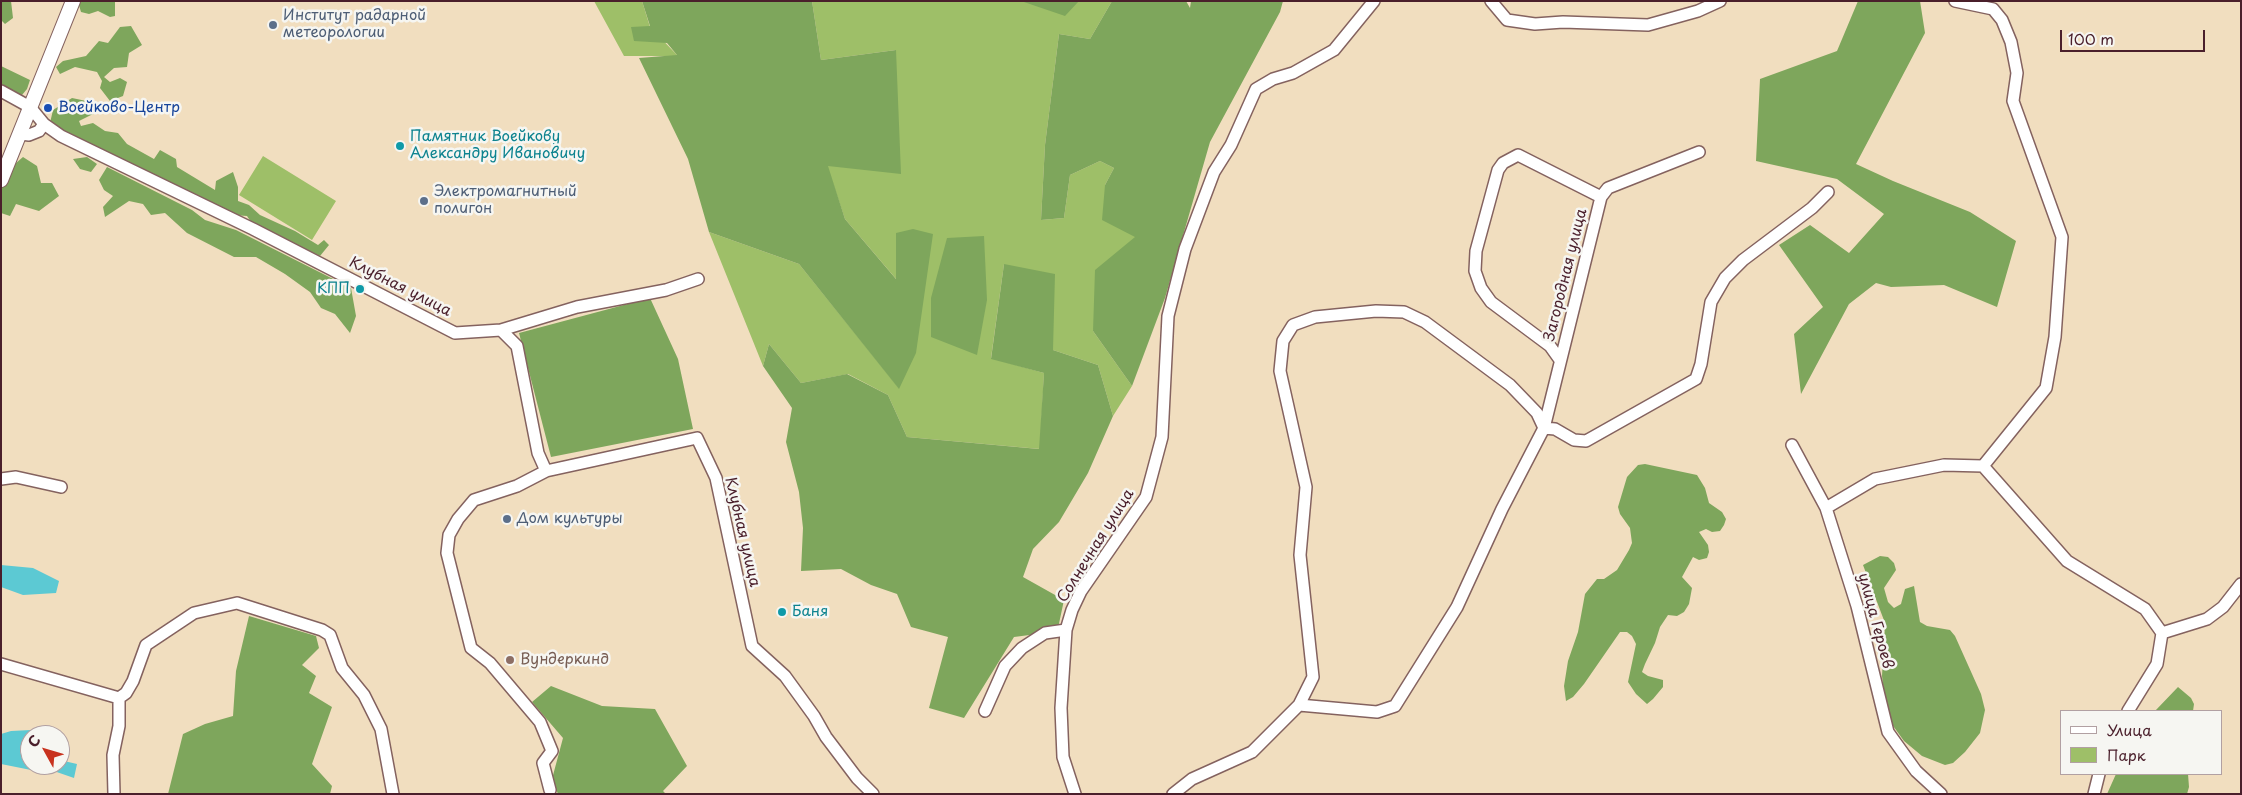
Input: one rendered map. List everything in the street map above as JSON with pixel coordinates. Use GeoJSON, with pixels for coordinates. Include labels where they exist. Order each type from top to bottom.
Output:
{"type":"FeatureCollection","features":[{"type":"Feature","properties":{"kind":"street"},"geometry":{"type":"LineString","coordinates":[[1,180],[73,1]]}},
{"type":"Feature","properties":{"kind":"street","name":"Солнечная улица"},"geometry":{"type":"LineString","coordinates":[[1075,794],[1063,757],[1061,708],[1066,630],[1072,610],[1081,591],[1146,497],[1162,437],[1168,316],[1185,249],[1214,172],[1231,145],[1256,89],[1273,79],[1293,73],[1334,50],[1374,1]]}},
{"type":"Feature","properties":{"kind":"street"},"geometry":{"type":"LineString","coordinates":[[1491,1],[1507,20],[1535,24],[1563,22],[1648,24],[1698,11],[1720,1]]}},
{"type":"Feature","properties":{"kind":"street"},"geometry":{"type":"LineString","coordinates":[[1955,1],[1992,9],[2002,20],[2011,42],[2017,73],[2013,101],[2062,237],[2055,337],[2046,388],[1983,466]]}},
{"type":"Feature","properties":{"kind":"street"},"geometry":{"type":"LineString","coordinates":[[1,91],[30,107]]}},
{"type":"Feature","properties":{"kind":"street","name":"Клубная улица"},"geometry":{"type":"LineString","coordinates":[[30,107],[44,124],[61,136],[228,217],[455,333],[501,330],[577,307],[666,290],[698,279]]}},
{"type":"Feature","properties":{"kind":"street"},"geometry":{"type":"LineString","coordinates":[[21,134],[29,135],[39,131],[44,124]]}},
{"type":"Feature","properties":{"kind":"street","name":"Загородная улица"},"geometry":{"type":"LineString","coordinates":[[1299,705],[1377,712],[1395,706],[1457,607],[1502,509],[1544,428],[1601,197],[1608,188],[1699,152]]}},
{"type":"Feature","properties":{"kind":"street","name":"Загородная улица"},"geometry":{"type":"LineString","coordinates":[[1560,360],[1550,346],[1491,302],[1480,288],[1475,271],[1476,252],[1498,170],[1504,163],[1518,154],[1601,197]]}},
{"type":"Feature","properties":{"kind":"street"},"geometry":{"type":"LineString","coordinates":[[1173,794],[1192,779],[1252,752],[1299,705],[1313,677],[1300,555],[1306,487],[1280,372],[1283,341],[1292,326],[1315,317],[1376,311],[1404,312],[1425,322],[1510,385],[1537,414],[1544,428],[1555,429],[1574,440],[1586,441],[1696,379],[1701,364],[1711,302],[1725,278],[1743,260],[1812,208],[1828,192]]}},
{"type":"Feature","properties":{"kind":"street"},"geometry":{"type":"LineString","coordinates":[[501,330],[517,346],[538,454],[546,471],[517,486],[474,500],[458,519],[449,535],[447,554],[472,648],[490,663],[540,722],[552,751],[543,763],[550,790]]}},
{"type":"Feature","properties":{"kind":"street","name":"Клубная улица"},"geometry":{"type":"LineString","coordinates":[[546,471],[697,438],[716,478],[752,646],[785,676],[814,716],[826,737],[857,778],[873,794]]}},
{"type":"Feature","properties":{"kind":"street","name":"улица Героев"},"geometry":{"type":"LineString","coordinates":[[1792,445],[1826,508],[1857,606],[1888,732],[1916,771],[1941,794]]}},
{"type":"Feature","properties":{"kind":"street"},"geometry":{"type":"LineString","coordinates":[[1826,508],[1875,478],[1944,466],[1983,466],[2067,561],[2144,609],[2162,633],[2157,664],[2129,710]]}},
{"type":"Feature","properties":{"kind":"street"},"geometry":{"type":"LineString","coordinates":[[1,479],[16,477],[61,487]]}},
{"type":"Feature","properties":{"kind":"street"},"geometry":{"type":"LineString","coordinates":[[2162,633],[2207,619],[2224,607],[2241,584]]}},
{"type":"Feature","properties":{"kind":"street"},"geometry":{"type":"LineString","coordinates":[[114,794],[113,755],[119,726],[120,698],[126,693],[133,682],[146,645],[194,613],[237,603],[322,630],[330,635],[342,668],[364,695],[381,729],[393,794]]}},
{"type":"Feature","properties":{"kind":"street"},"geometry":{"type":"LineString","coordinates":[[985,711],[1005,666],[1022,648],[1045,633],[1066,630]]}},
{"type":"Feature","properties":{"kind":"street"},"geometry":{"type":"LineString","coordinates":[[1,664],[120,698]]}},
{"type":"Feature","properties":{"kind":"street"},"geometry":{"type":"LineString","coordinates":[[2094,794],[2099,775]]}},
{"type":"Feature","properties":{"kind":"green space"},"geometry":{"type":"Polygon","coordinates":[[[1,1],[11,1],[13,18],[5,24],[1,20],[1,1]]]}},
{"type":"Feature","properties":{"kind":"green space"},"geometry":{"type":"Polygon","coordinates":[[[115,1],[115,16],[110,17],[98,11],[89,14],[81,12],[78,2],[115,1]]]}},
{"type":"Feature","properties":{"kind":"green space"},"geometry":{"type":"Polygon","coordinates":[[[594,1],[642,1],[650,27],[678,56],[624,56],[594,1]]]}},
{"type":"Feature","properties":{"kind":"green space"},"geometry":{"type":"Polygon","coordinates":[[[642,1],[812,1],[821,60],[896,50],[901,174],[828,166],[845,219],[896,279],[896,233],[913,229],[933,234],[916,353],[899,389],[799,264],[709,232],[688,159],[639,58],[677,55],[667,43],[634,41],[631,27],[650,26],[642,1]]]}},
{"type":"Feature","properties":{"kind":"green space"},"geometry":{"type":"Polygon","coordinates":[[[812,1],[1112,1],[1090,39],[1059,34],[1045,145],[1041,220],[1064,218],[1070,175],[1100,161],[1114,168],[1105,185],[1136,237],[1093,331],[1132,386],[1113,416],[1098,365],[1053,350],[1004,264],[991,358],[1044,373],[1040,449],[907,437],[888,395],[848,374],[801,383],[769,344],[763,366],[709,232],[799,264],[899,388],[897,280],[845,219],[827,166],[896,50],[821,60],[812,1]]]}},
{"type":"Feature","properties":{"kind":"green space"},"geometry":{"type":"Polygon","coordinates":[[[1021,1],[1079,1],[1065,16],[1021,1]]]}},
{"type":"Feature","properties":{"kind":"green space"},"geometry":{"type":"Polygon","coordinates":[[[1112,1],[1186,1],[1190,8],[1191,1],[1283,1],[1280,12],[1210,142],[1165,298],[1132,386],[1093,331],[1095,270],[1135,237],[1102,220],[1105,185],[1114,168],[1100,161],[1070,175],[1064,218],[1041,220],[1045,145],[1059,34],[1090,39],[1112,1]]]}},
{"type":"Feature","properties":{"kind":"green space"},"geometry":{"type":"Polygon","coordinates":[[[1858,1],[1920,1],[1925,33],[1856,164],[1970,212],[2016,241],[1997,307],[1944,285],[1891,287],[1876,283],[1849,304],[1801,394],[1794,334],[1823,307],[1779,245],[1810,225],[1849,253],[1884,214],[1837,179],[1756,161],[1760,79],[1837,51],[1858,1]]]}},
{"type":"Feature","properties":{"kind":"green space"},"geometry":{"type":"Polygon","coordinates":[[[131,26],[142,45],[129,53],[127,67],[114,68],[104,77],[110,82],[120,78],[127,82],[123,96],[110,101],[100,88],[102,81],[97,72],[75,67],[60,74],[56,67],[63,61],[86,56],[99,41],[108,43],[120,27],[131,26]]]}},
{"type":"Feature","properties":{"kind":"green space"},"geometry":{"type":"Polygon","coordinates":[[[1,66],[30,80],[27,89],[22,95],[10,93],[1,85],[1,66]]]}},
{"type":"Feature","properties":{"kind":"green space"},"geometry":{"type":"Polygon","coordinates":[[[72,98],[96,103],[93,114],[79,121],[81,126],[93,123],[105,131],[118,133],[127,144],[154,159],[160,150],[176,159],[177,167],[215,190],[216,181],[233,172],[238,187],[238,201],[249,205],[260,215],[295,231],[318,245],[324,240],[329,245],[320,256],[301,247],[290,245],[253,225],[247,216],[233,215],[119,162],[50,123],[53,110],[72,98]]]}},
{"type":"Feature","properties":{"kind":"green space"},"geometry":{"type":"Polygon","coordinates":[[[263,156],[336,201],[312,240],[239,195],[263,156]]]}},
{"type":"Feature","properties":{"kind":"green space"},"geometry":{"type":"Polygon","coordinates":[[[23,157],[37,166],[41,183],[52,183],[59,196],[39,211],[16,204],[10,216],[1,213],[1,188],[9,169],[23,157]]]}},
{"type":"Feature","properties":{"kind":"green space"},"geometry":{"type":"Polygon","coordinates":[[[87,157],[97,164],[91,172],[80,169],[73,159],[87,157]]]}},
{"type":"Feature","properties":{"kind":"green space"},"geometry":{"type":"Polygon","coordinates":[[[107,167],[192,210],[205,220],[236,230],[351,288],[356,316],[350,333],[335,314],[321,308],[310,292],[285,274],[256,257],[234,257],[187,233],[165,213],[151,215],[143,204],[129,201],[105,217],[103,207],[113,196],[104,190],[99,180],[107,167]]]}},
{"type":"Feature","properties":{"kind":"green space"},"geometry":{"type":"Polygon","coordinates":[[[984,236],[987,300],[977,355],[931,337],[931,298],[947,238],[984,236]]]}},
{"type":"Feature","properties":{"kind":"green space"},"geometry":{"type":"Polygon","coordinates":[[[1004,264],[1055,274],[1053,350],[1098,365],[1113,416],[1088,473],[1059,522],[1033,549],[1023,577],[1064,600],[1057,633],[1014,637],[964,718],[929,708],[948,637],[911,627],[897,594],[871,585],[841,569],[801,571],[803,528],[799,492],[786,442],[792,408],[763,366],[769,344],[801,383],[847,374],[888,395],[907,437],[1039,449],[1044,373],[991,359],[1004,264]]]}},
{"type":"Feature","properties":{"kind":"green space"},"geometry":{"type":"Polygon","coordinates":[[[650,298],[678,359],[693,429],[551,457],[519,333],[650,298]]]}},
{"type":"Feature","properties":{"kind":"green space"},"geometry":{"type":"Polygon","coordinates":[[[1645,464],[1697,475],[1705,488],[1709,503],[1722,512],[1726,519],[1724,525],[1720,531],[1712,532],[1706,529],[1699,532],[1708,545],[1709,552],[1707,558],[1699,560],[1693,557],[1682,577],[1692,588],[1689,604],[1684,612],[1677,616],[1668,615],[1660,627],[1642,672],[1648,676],[1663,680],[1663,687],[1653,699],[1647,704],[1636,694],[1628,682],[1636,644],[1632,636],[1627,632],[1620,632],[1584,684],[1573,697],[1566,701],[1564,686],[1568,661],[1578,632],[1585,594],[1597,579],[1604,579],[1617,570],[1629,550],[1632,543],[1630,528],[1620,514],[1618,507],[1627,477],[1638,465],[1645,464]]]}},
{"type":"Feature","properties":{"kind":"green space"},"geometry":{"type":"Polygon","coordinates":[[[1880,556],[1888,557],[1894,563],[1896,570],[1884,588],[1888,602],[1894,608],[1901,604],[1905,589],[1914,586],[1920,622],[1927,626],[1950,630],[1955,636],[1981,694],[1985,710],[1980,733],[1965,752],[1953,763],[1945,765],[1922,756],[1904,741],[1891,723],[1886,709],[1882,676],[1885,623],[1863,565],[1880,556]]]}},
{"type":"Feature","properties":{"kind":"green space"},"geometry":{"type":"Polygon","coordinates":[[[249,616],[316,636],[319,648],[302,665],[316,676],[309,693],[332,707],[312,764],[332,786],[330,794],[168,794],[183,734],[205,724],[233,716],[236,671],[249,616]]]}},
{"type":"Feature","properties":{"kind":"green space"},"geometry":{"type":"Polygon","coordinates":[[[551,686],[602,706],[655,709],[687,766],[663,791],[666,794],[558,794],[552,779],[563,738],[532,702],[551,686]]]}},
{"type":"Feature","properties":{"kind":"green space"},"geometry":{"type":"Polygon","coordinates":[[[2178,687],[2191,698],[2194,704],[2193,710],[2156,710],[2178,687]]]}},
{"type":"Feature","properties":{"kind":"green space"},"geometry":{"type":"Polygon","coordinates":[[[2116,775],[2188,775],[2189,787],[2187,794],[2107,794],[2116,775]]]}},
{"type":"Feature","properties":{"kind":"water"},"geometry":{"type":"Polygon","coordinates":[[[1,565],[33,568],[59,581],[56,593],[23,595],[1,587],[1,565]]]}},
{"type":"Feature","properties":{"kind":"water"},"geometry":{"type":"Polygon","coordinates":[[[20,731],[20,768],[1,764],[1,734],[20,731]]]}},
{"type":"Feature","properties":{"kind":"water"},"geometry":{"type":"Polygon","coordinates":[[[70,762],[77,764],[74,778],[65,775],[70,775],[70,762]]]}},
{"type":"Feature","properties":{"kind":"place","name":"Институт радарной метеорологии"},"geometry":{"type":"Point","coordinates":[273,25]}},
{"type":"Feature","properties":{"kind":"place","name":"Воейково-Центр"},"geometry":{"type":"Point","coordinates":[48,108]}},
{"type":"Feature","properties":{"kind":"place","name":"Памятник Воейкову Александру Ивановичу"},"geometry":{"type":"Point","coordinates":[400,146]}},
{"type":"Feature","properties":{"kind":"place","name":"Электромагнитный полигон"},"geometry":{"type":"Point","coordinates":[424,201]}},
{"type":"Feature","properties":{"kind":"place","name":"КПП"},"geometry":{"type":"Point","coordinates":[360,289]}},
{"type":"Feature","properties":{"kind":"place","name":"Дом культуры"},"geometry":{"type":"Point","coordinates":[507,519]}},
{"type":"Feature","properties":{"kind":"place","name":"Баня"},"geometry":{"type":"Point","coordinates":[782,612]}},
{"type":"Feature","properties":{"kind":"place","name":"Вундеркинд"},"geometry":{"type":"Point","coordinates":[510,660]}}]}
